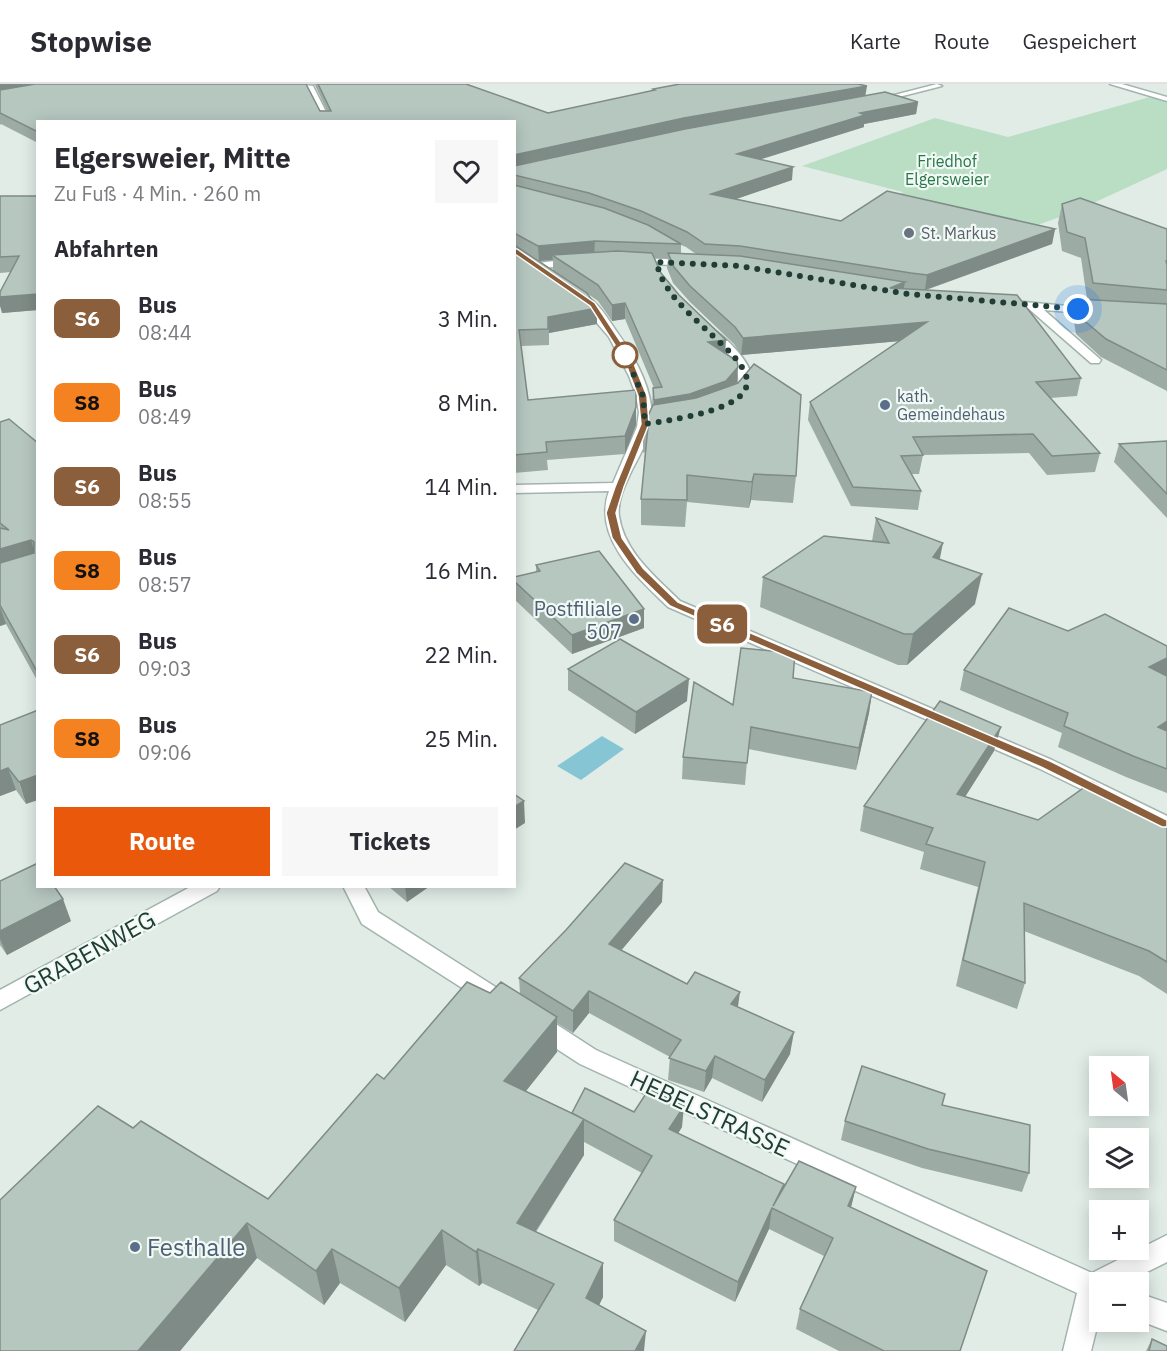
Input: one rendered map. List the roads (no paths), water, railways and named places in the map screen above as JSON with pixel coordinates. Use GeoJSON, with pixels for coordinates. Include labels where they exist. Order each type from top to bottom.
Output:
{"type":"FeatureCollection","features":[{"type":"Feature","properties":{"kind":"street"},"geometry":{"type":"LineString","coordinates":[[302,84],[309,88],[326,120]]}},
{"type":"Feature","properties":{"kind":"street"},"geometry":{"type":"LineString","coordinates":[[1114,84],[1167,99]]}},
{"type":"Feature","properties":{"kind":"street"},"geometry":{"type":"LineString","coordinates":[[867,100],[942,86]]}},
{"type":"Feature","properties":{"kind":"street"},"geometry":{"type":"LineString","coordinates":[[617,261],[658,266],[699,263],[686,252]]}},
{"type":"Feature","properties":{"kind":"street"},"geometry":{"type":"LineString","coordinates":[[525,257],[549,274]]}},
{"type":"Feature","properties":{"kind":"street"},"geometry":{"type":"LineString","coordinates":[[538,266],[593,261]]}},
{"type":"Feature","properties":{"kind":"street"},"geometry":{"type":"LineString","coordinates":[[572,290],[593,305],[628,359],[643,396],[650,424],[619,487],[611,513],[617,538],[640,570],[674,604],[1046,764],[1167,824]]}},
{"type":"Feature","properties":{"kind":"street"},"geometry":{"type":"LineString","coordinates":[[988,301],[1111,312]]}},
{"type":"Feature","properties":{"kind":"street"},"geometry":{"type":"LineString","coordinates":[[1033,306],[1095,360]]}},
{"type":"Feature","properties":{"kind":"street"},"geometry":{"type":"LineString","coordinates":[[696,319],[737,358],[747,377],[746,388],[728,405]]}},
{"type":"Feature","properties":{"kind":"street"},"geometry":{"type":"LineString","coordinates":[[516,489],[619,487]]}},
{"type":"Feature","properties":{"kind":"street","name":"GRABENWEG"},"geometry":{"type":"LineString","coordinates":[[0,1001],[206,888]]}},
{"type":"Feature","properties":{"kind":"street","name":"HEBELSTRASSE"},"geometry":{"type":"LineString","coordinates":[[355,888],[370,918],[588,1057],[1089,1282]]}},
{"type":"Feature","properties":{"kind":"street"},"geometry":{"type":"LineString","coordinates":[[1123,1272],[1167,1248]]}},
{"type":"Feature","properties":{"kind":"street"},"geometry":{"type":"LineString","coordinates":[[1149,1310],[1167,1317]]}},
{"type":"Feature","properties":{"kind":"street"},"geometry":{"type":"LineString","coordinates":[[1077,1351],[1089,1314]]}},
{"type":"Feature","properties":{"kind":"water"},"geometry":{"type":"Polygon","coordinates":[[[602,736],[624,749],[581,780],[557,766],[602,736]]]}},
{"type":"Feature","properties":{"kind":"place","name":"St. Markus"},"geometry":{"type":"Point","coordinates":[909,233]}},
{"type":"Feature","properties":{"kind":"place","name":"kath. Gemeindehaus"},"geometry":{"type":"Point","coordinates":[885,405]}},
{"type":"Feature","properties":{"kind":"place","name":"Postfiliale 507"},"geometry":{"type":"Point","coordinates":[634,619]}},
{"type":"Feature","properties":{"kind":"place","name":"Festhalle"},"geometry":{"type":"Point","coordinates":[135,1247]}},
{"type":"Feature","properties":{"kind":"park label","name":"Friedhof Elgersweier"},"geometry":{"type":"Point","coordinates":[947,170]}}]}
